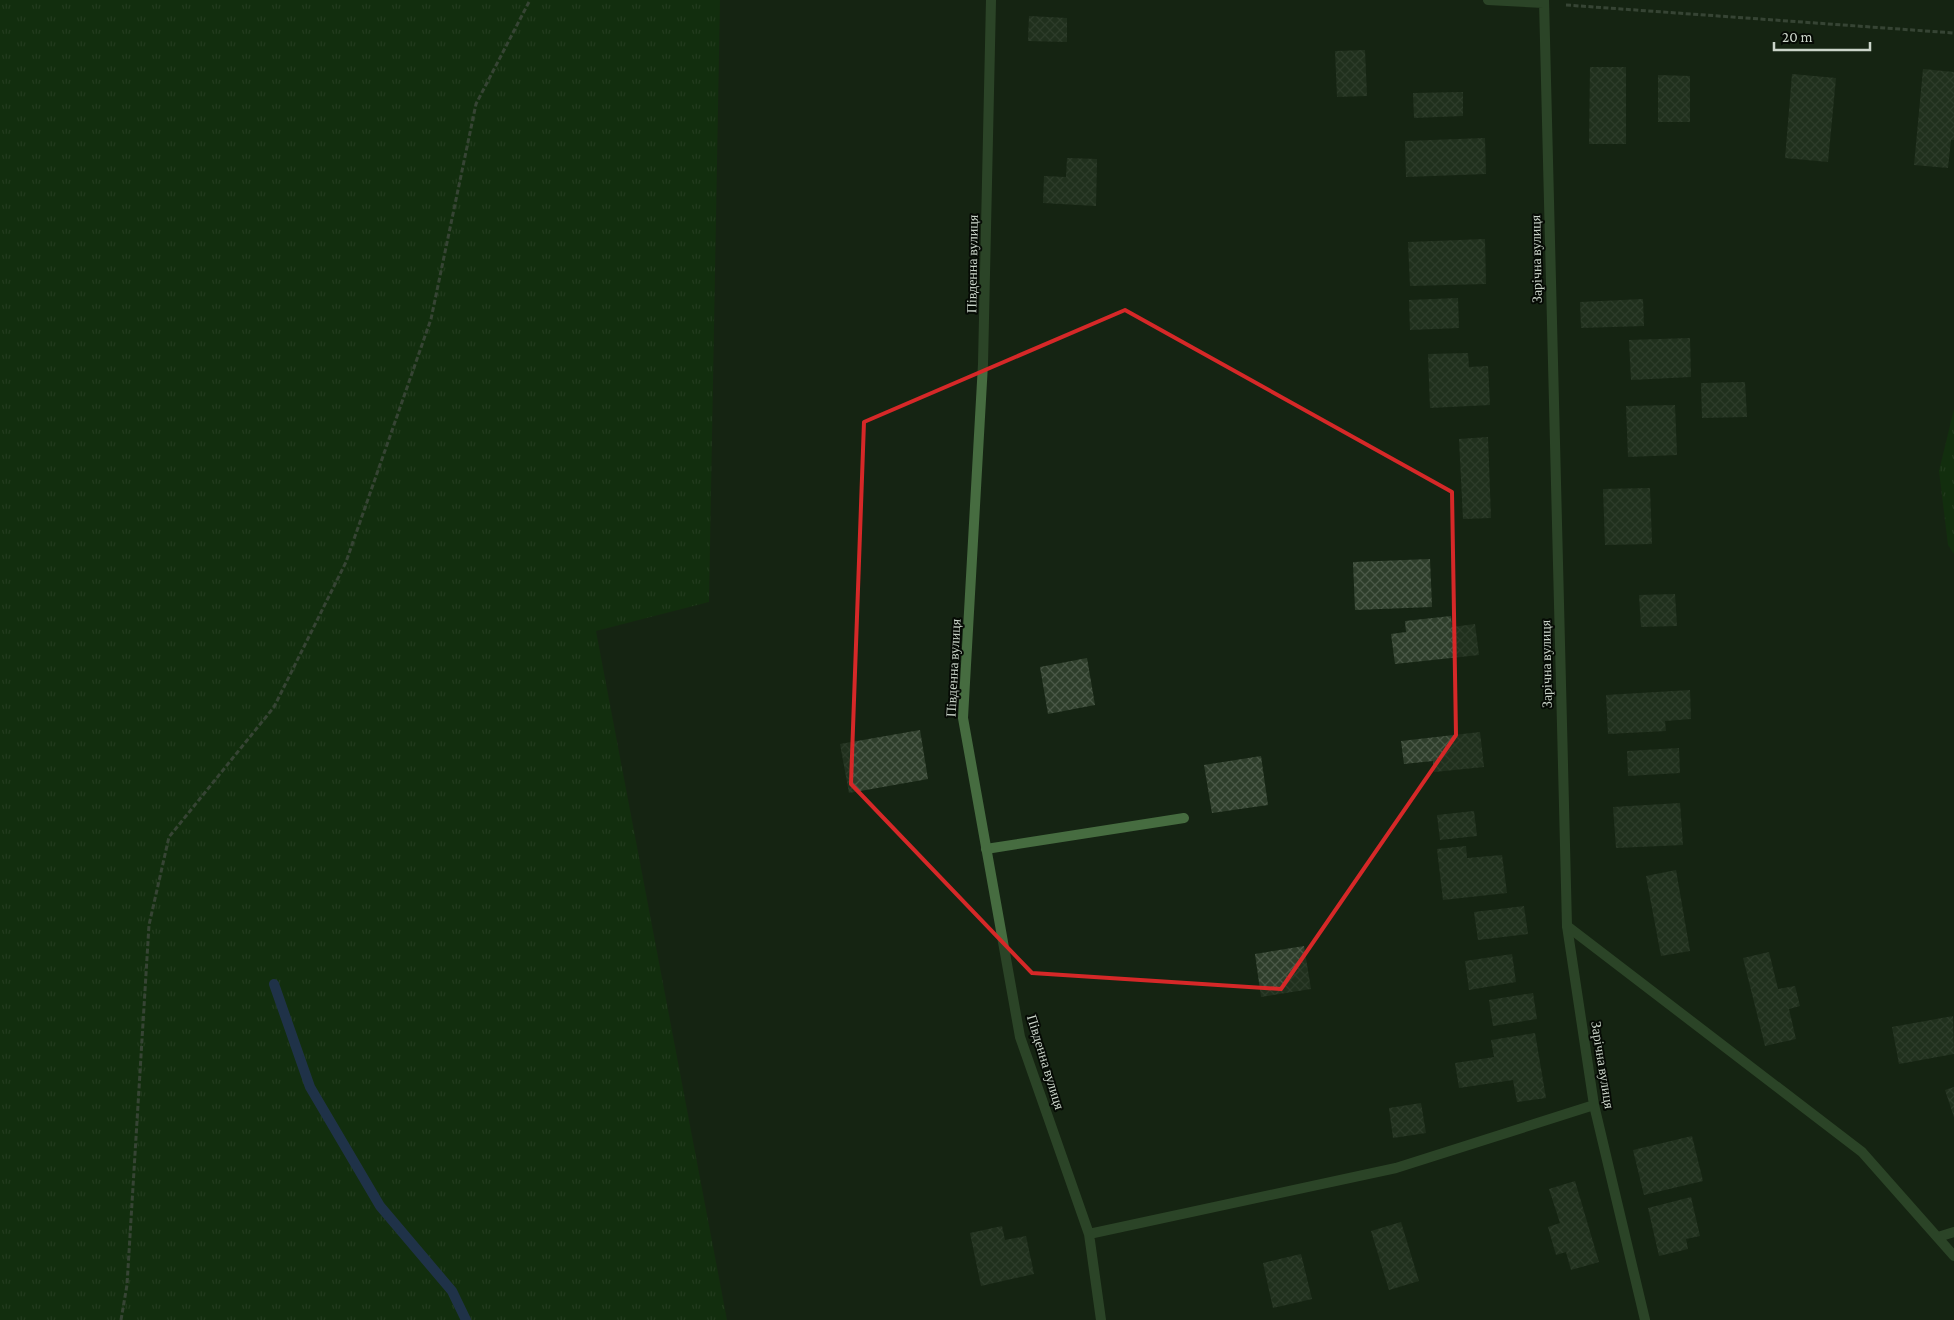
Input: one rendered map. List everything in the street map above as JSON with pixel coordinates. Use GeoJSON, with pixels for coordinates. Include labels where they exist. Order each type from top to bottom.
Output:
{"type":"FeatureCollection","features":[{"type":"Feature","properties":{"kind":"street","name":"Південна вулиця"},"geometry":{"type":"LineString","coordinates":[[991,0],[984,364],[963,718],[1020,1037],[1089,1234],[1101,1320]]}},
{"type":"Feature","properties":{"kind":"street"},"geometry":{"type":"LineString","coordinates":[[1488,0],[1544,2]]}},
{"type":"Feature","properties":{"kind":"street","name":"Зарічна вулиця"},"geometry":{"type":"LineString","coordinates":[[1544,2],[1567,926],[1594,1105],[1645,1320]]}},
{"type":"Feature","properties":{"kind":"street"},"geometry":{"type":"LineString","coordinates":[[986,850],[1184,818]]}},
{"type":"Feature","properties":{"kind":"street"},"geometry":{"type":"LineString","coordinates":[[1567,926],[1862,1152],[1954,1256]]}},
{"type":"Feature","properties":{"kind":"street"},"geometry":{"type":"LineString","coordinates":[[1089,1234],[1396,1168],[1594,1105]]}},
{"type":"Feature","properties":{"kind":"street"},"geometry":{"type":"LineString","coordinates":[[1938,1237],[1954,1232]]}},
{"type":"Feature","properties":{"kind":"path"},"geometry":{"type":"LineString","coordinates":[[121,1320],[127,1285],[149,925],[169,837],[274,706],[346,562],[431,319],[476,104],[530,0]]}},
{"type":"Feature","properties":{"kind":"path"},"geometry":{"type":"LineString","coordinates":[[1544,2],[1954,33]]}},
{"type":"Feature","properties":{"kind":"highlighted area"},"geometry":{"type":"Polygon","coordinates":[[[1125,310],[1452,492],[1456,735],[1281,989],[1032,973],[851,784],[864,422],[1125,310]]]}},
{"type":"Feature","properties":{"kind":"green space"},"geometry":{"type":"Polygon","coordinates":[[[0,0],[720,0],[709,602],[596,631],[727,1320],[0,1320],[0,0]]]}},
{"type":"Feature","properties":{"kind":"green space"},"geometry":{"type":"Polygon","coordinates":[[[1954,409],[1954,554],[1948,545],[1939,471],[1954,409]]]}},
{"type":"Feature","properties":{"kind":"building"},"geometry":{"type":"Polygon","coordinates":[[[1029,16],[1067,18],[1067,42],[1028,41],[1029,16]]]}},
{"type":"Feature","properties":{"kind":"building"},"geometry":{"type":"Polygon","coordinates":[[[1365,50],[1367,96],[1337,97],[1335,51],[1365,50]]]}},
{"type":"Feature","properties":{"kind":"building"},"geometry":{"type":"Polygon","coordinates":[[[1590,67],[1626,67],[1626,144],[1589,144],[1590,67]]]}},
{"type":"Feature","properties":{"kind":"building"},"geometry":{"type":"Polygon","coordinates":[[[1923,69],[1954,72],[1954,140],[1951,140],[1948,168],[1914,165],[1923,69]]]}},
{"type":"Feature","properties":{"kind":"building"},"geometry":{"type":"Polygon","coordinates":[[[1792,74],[1836,78],[1828,162],[1785,158],[1792,74]]]}},
{"type":"Feature","properties":{"kind":"building"},"geometry":{"type":"Polygon","coordinates":[[[1658,75],[1690,76],[1690,122],[1658,122],[1658,75]]]}},
{"type":"Feature","properties":{"kind":"building"},"geometry":{"type":"Polygon","coordinates":[[[1463,92],[1463,116],[1414,118],[1413,93],[1463,92]]]}},
{"type":"Feature","properties":{"kind":"building"},"geometry":{"type":"Polygon","coordinates":[[[1485,138],[1486,174],[1406,177],[1405,141],[1485,138]]]}},
{"type":"Feature","properties":{"kind":"building"},"geometry":{"type":"Polygon","coordinates":[[[1067,158],[1097,159],[1096,206],[1043,203],[1044,176],[1066,177],[1067,158]]]}},
{"type":"Feature","properties":{"kind":"building"},"geometry":{"type":"Polygon","coordinates":[[[1485,239],[1486,284],[1410,286],[1408,242],[1485,239]]]}},
{"type":"Feature","properties":{"kind":"building"},"geometry":{"type":"Polygon","coordinates":[[[1458,298],[1459,328],[1410,330],[1409,300],[1458,298]]]}},
{"type":"Feature","properties":{"kind":"building"},"geometry":{"type":"Polygon","coordinates":[[[1643,299],[1644,326],[1581,328],[1580,302],[1643,299]]]}},
{"type":"Feature","properties":{"kind":"building"},"geometry":{"type":"Polygon","coordinates":[[[1690,338],[1691,377],[1631,380],[1629,340],[1690,338]]]}},
{"type":"Feature","properties":{"kind":"building"},"geometry":{"type":"Polygon","coordinates":[[[1468,353],[1469,367],[1488,366],[1490,405],[1430,408],[1428,354],[1468,353]]]}},
{"type":"Feature","properties":{"kind":"building"},"geometry":{"type":"Polygon","coordinates":[[[1745,382],[1747,417],[1702,418],[1701,383],[1745,382]]]}},
{"type":"Feature","properties":{"kind":"building"},"geometry":{"type":"Polygon","coordinates":[[[1675,405],[1677,455],[1628,457],[1626,406],[1675,405]]]}},
{"type":"Feature","properties":{"kind":"building"},"geometry":{"type":"Polygon","coordinates":[[[1488,437],[1491,518],[1463,519],[1459,439],[1488,437]]]}},
{"type":"Feature","properties":{"kind":"building"},"geometry":{"type":"Polygon","coordinates":[[[1650,488],[1652,544],[1605,545],[1603,489],[1650,488]]]}},
{"type":"Feature","properties":{"kind":"building"},"geometry":{"type":"Polygon","coordinates":[[[1430,559],[1432,607],[1355,610],[1353,562],[1430,559]]]}},
{"type":"Feature","properties":{"kind":"building"},"geometry":{"type":"Polygon","coordinates":[[[1675,594],[1677,626],[1641,627],[1639,595],[1675,594]]]}},
{"type":"Feature","properties":{"kind":"building"},"geometry":{"type":"Polygon","coordinates":[[[1451,616],[1452,627],[1475,624],[1479,655],[1395,664],[1391,634],[1406,632],[1405,621],[1451,616]]]}},
{"type":"Feature","properties":{"kind":"building"},"geometry":{"type":"Polygon","coordinates":[[[1087,658],[1095,705],[1048,714],[1040,667],[1087,658]]]}},
{"type":"Feature","properties":{"kind":"building"},"geometry":{"type":"Polygon","coordinates":[[[1690,690],[1691,719],[1665,721],[1666,731],[1608,734],[1606,695],[1690,690]]]}},
{"type":"Feature","properties":{"kind":"building"},"geometry":{"type":"Polygon","coordinates":[[[920,730],[928,779],[849,793],[840,744],[920,730]]]}},
{"type":"Feature","properties":{"kind":"building"},"geometry":{"type":"Polygon","coordinates":[[[1480,732],[1484,767],[1434,772],[1433,761],[1404,764],[1401,741],[1480,732]]]}},
{"type":"Feature","properties":{"kind":"building"},"geometry":{"type":"Polygon","coordinates":[[[1679,748],[1680,773],[1628,776],[1627,751],[1679,748]]]}},
{"type":"Feature","properties":{"kind":"building"},"geometry":{"type":"Polygon","coordinates":[[[1261,756],[1268,805],[1212,813],[1204,765],[1261,756]]]}},
{"type":"Feature","properties":{"kind":"building"},"geometry":{"type":"Polygon","coordinates":[[[1680,803],[1683,845],[1616,848],[1613,807],[1680,803]]]}},
{"type":"Feature","properties":{"kind":"building"},"geometry":{"type":"Polygon","coordinates":[[[1474,811],[1477,836],[1440,840],[1437,815],[1474,811]]]}},
{"type":"Feature","properties":{"kind":"building"},"geometry":{"type":"Polygon","coordinates":[[[1466,846],[1467,858],[1502,855],[1507,893],[1443,900],[1437,849],[1466,846]]]}},
{"type":"Feature","properties":{"kind":"building"},"geometry":{"type":"Polygon","coordinates":[[[1676,870],[1690,951],[1661,956],[1646,876],[1676,870]]]}},
{"type":"Feature","properties":{"kind":"building"},"geometry":{"type":"Polygon","coordinates":[[[1524,906],[1528,934],[1478,940],[1474,912],[1524,906]]]}},
{"type":"Feature","properties":{"kind":"building"},"geometry":{"type":"Polygon","coordinates":[[[1304,946],[1311,989],[1261,997],[1255,954],[1304,946]]]}},
{"type":"Feature","properties":{"kind":"building"},"geometry":{"type":"Polygon","coordinates":[[[1769,952],[1778,989],[1795,986],[1800,1006],[1789,1009],[1796,1039],[1765,1046],[1743,958],[1769,952]]]}},
{"type":"Feature","properties":{"kind":"building"},"geometry":{"type":"Polygon","coordinates":[[[1512,954],[1516,982],[1469,990],[1465,961],[1512,954]]]}},
{"type":"Feature","properties":{"kind":"building"},"geometry":{"type":"Polygon","coordinates":[[[1533,993],[1537,1019],[1493,1026],[1489,1000],[1533,993]]]}},
{"type":"Feature","properties":{"kind":"building"},"geometry":{"type":"Polygon","coordinates":[[[1953,1016],[1954,1054],[1899,1064],[1892,1027],[1953,1016]]]}},
{"type":"Feature","properties":{"kind":"building"},"geometry":{"type":"Polygon","coordinates":[[[1535,1033],[1546,1098],[1517,1102],[1513,1080],[1459,1088],[1455,1063],[1494,1057],[1491,1040],[1535,1033]]]}},
{"type":"Feature","properties":{"kind":"building"},"geometry":{"type":"Polygon","coordinates":[[[1954,1087],[1954,1117],[1945,1090],[1954,1087]]]}},
{"type":"Feature","properties":{"kind":"building"},"geometry":{"type":"Polygon","coordinates":[[[1421,1103],[1426,1133],[1393,1138],[1389,1108],[1421,1103]]]}},
{"type":"Feature","properties":{"kind":"building"},"geometry":{"type":"Polygon","coordinates":[[[1692,1136],[1703,1181],[1644,1195],[1633,1150],[1692,1136]]]}},
{"type":"Feature","properties":{"kind":"building"},"geometry":{"type":"Polygon","coordinates":[[[1575,1181],[1599,1262],[1571,1270],[1566,1252],[1556,1255],[1548,1227],[1560,1223],[1549,1189],[1575,1181]]]}},
{"type":"Feature","properties":{"kind":"building"},"geometry":{"type":"Polygon","coordinates":[[[1691,1197],[1700,1236],[1686,1239],[1688,1249],[1659,1256],[1648,1208],[1691,1197]]]}},
{"type":"Feature","properties":{"kind":"building"},"geometry":{"type":"Polygon","coordinates":[[[1401,1222],[1419,1281],[1389,1290],[1371,1231],[1401,1222]]]}},
{"type":"Feature","properties":{"kind":"building"},"geometry":{"type":"Polygon","coordinates":[[[1002,1226],[1005,1240],[1026,1236],[1034,1274],[981,1286],[970,1233],[1002,1226]]]}},
{"type":"Feature","properties":{"kind":"building"},"geometry":{"type":"Polygon","coordinates":[[[1301,1254],[1312,1299],[1273,1308],[1263,1263],[1301,1254]]]}},
{"type":"Feature","properties":{"kind":"waterway"},"geometry":{"type":"LineString","coordinates":[[274,984],[310,1087],[380,1206],[452,1291],[466,1320]]}}]}
